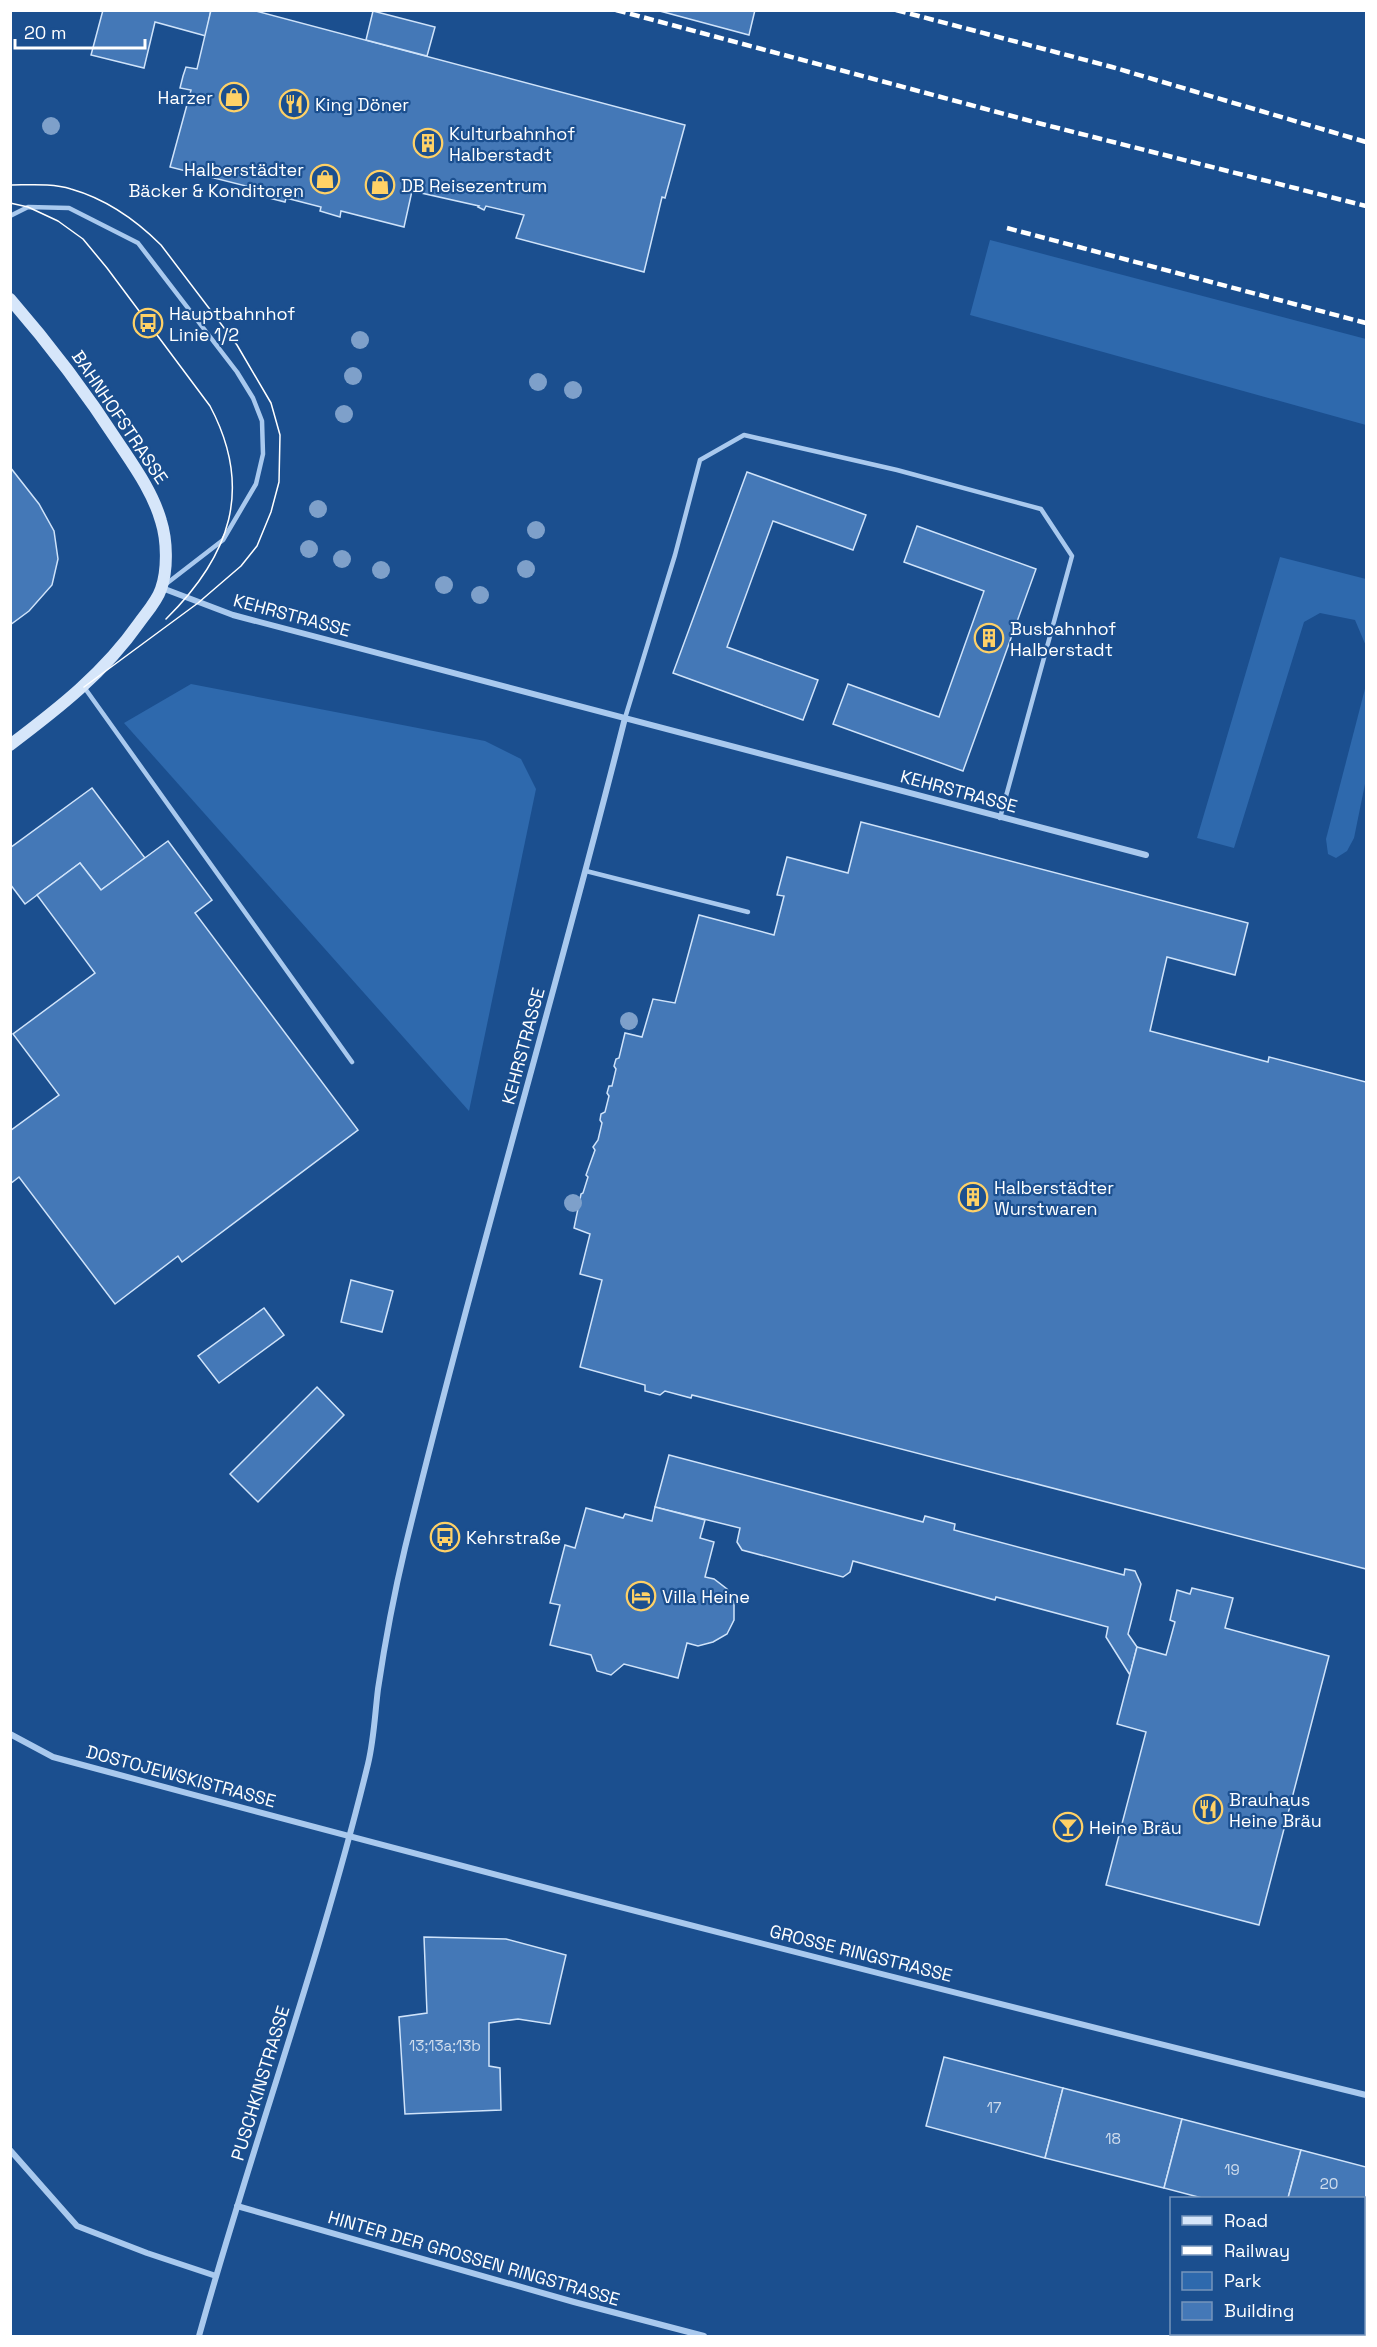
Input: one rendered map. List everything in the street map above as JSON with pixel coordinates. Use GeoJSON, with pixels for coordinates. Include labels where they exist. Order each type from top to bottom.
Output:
{"type":"FeatureCollection","features":[{"type":"Feature","properties":{"kind":"street","name":"BAHNHOFSTRASSE"},"geometry":{"type":"LineString","coordinates":[[10,299],[39,332],[102,416],[152,497],[162,522],[165,542],[162,588],[121,649],[84,687],[10,745]]}},
{"type":"Feature","properties":{"kind":"street","name":"KEHRSTRASSE"},"geometry":{"type":"LineString","coordinates":[[162,588],[233,615],[1146,855]]}},
{"type":"Feature","properties":{"kind":"street","name":"KEHRSTRASSE"},"geometry":{"type":"LineString","coordinates":[[348,1837],[370,1758],[378,1688],[404,1554],[586,871],[624,718]]}},
{"type":"Feature","properties":{"kind":"street","name":"DOSTOJEWSKISTRASSE"},"geometry":{"type":"LineString","coordinates":[[10,1734],[53,1757],[348,1837]]}},
{"type":"Feature","properties":{"kind":"street","name":"GROSSE RINGSTRASSE"},"geometry":{"type":"LineString","coordinates":[[348,1837],[1024,2011],[1366,2095]]}},
{"type":"Feature","properties":{"kind":"street","name":"PUSCHKINSTRASSE"},"geometry":{"type":"LineString","coordinates":[[199,2337],[237,2206],[277,2084],[348,1837]]}},
{"type":"Feature","properties":{"kind":"street"},"geometry":{"type":"LineString","coordinates":[[10,2150],[76,2226],[216,2276]]}},
{"type":"Feature","properties":{"kind":"street","name":"HINTER DER GROSSEN RINGSTRASSE"},"geometry":{"type":"LineString","coordinates":[[237,2206],[704,2337]]}},
{"type":"Feature","properties":{"kind":"lane"},"geometry":{"type":"LineString","coordinates":[[10,216],[28,207],[69,208],[138,243],[237,372],[253,398],[262,421],[263,454],[256,484],[223,540],[162,588]]}},
{"type":"Feature","properties":{"kind":"lane"},"geometry":{"type":"LineString","coordinates":[[624,718],[675,555],[700,460],[744,435],[897,470],[1041,509],[1072,556],[1000,818]]}},
{"type":"Feature","properties":{"kind":"lane"},"geometry":{"type":"LineString","coordinates":[[84,687],[352,1062]]}},
{"type":"Feature","properties":{"kind":"lane"},"geometry":{"type":"LineString","coordinates":[[586,871],[748,912]]}},
{"type":"Feature","properties":{"kind":"green space"},"geometry":{"type":"Polygon","coordinates":[[[990,240],[1366,339],[1366,425],[970,315],[990,240]]]}},
{"type":"Feature","properties":{"kind":"green space"},"geometry":{"type":"Polygon","coordinates":[[[1280,557],[1366,579],[1366,646],[1355,620],[1320,613],[1304,622],[1234,848],[1197,838],[1280,557]]]}},
{"type":"Feature","properties":{"kind":"green space"},"geometry":{"type":"Polygon","coordinates":[[[191,684],[485,741],[521,759],[536,789],[469,1111],[124,723],[191,684]]]}},
{"type":"Feature","properties":{"kind":"green space"},"geometry":{"type":"Polygon","coordinates":[[[1366,685],[1366,779],[1354,838],[1347,851],[1336,858],[1328,854],[1326,839],[1366,685]]]}},
{"type":"Feature","properties":{"kind":"building"},"geometry":{"type":"Polygon","coordinates":[[[103,10],[211,10],[206,36],[155,22],[144,68],[91,55],[103,10]]]}},
{"type":"Feature","properties":{"kind":"building","name":"Kulturbahnhof Halberstadt"},"geometry":{"type":"Polygon","coordinates":[[[211,10],[252,10],[685,125],[665,198],[662,197],[644,272],[516,238],[524,215],[486,206],[484,210],[479,206],[412,191],[404,227],[341,211],[340,217],[320,211],[321,207],[286,198],[285,202],[265,197],[266,191],[170,167],[191,90],[180,88],[183,76],[186,67],[197,69],[211,10]]]}},
{"type":"Feature","properties":{"kind":"building"},"geometry":{"type":"Polygon","coordinates":[[[656,10],[755,10],[749,35],[656,10]]]}},
{"type":"Feature","properties":{"kind":"building"},"geometry":{"type":"Polygon","coordinates":[[[373,11],[435,27],[427,56],[366,40],[373,11]]]}},
{"type":"Feature","properties":{"kind":"building"},"geometry":{"type":"Polygon","coordinates":[[[10,467],[39,504],[54,531],[58,559],[52,585],[29,611],[10,625],[10,467]]]}},
{"type":"Feature","properties":{"kind":"building"},"geometry":{"type":"Polygon","coordinates":[[[747,472],[866,515],[853,550],[773,521],[727,647],[818,680],[803,720],[673,673],[747,472]]]}},
{"type":"Feature","properties":{"kind":"building","name":"Busbahnhof Halberstadt"},"geometry":{"type":"Polygon","coordinates":[[[917,526],[1036,569],[963,771],[833,724],[848,684],[939,717],[984,591],[904,562],[917,526]]]}},
{"type":"Feature","properties":{"kind":"building"},"geometry":{"type":"Polygon","coordinates":[[[92,788],[145,858],[101,890],[80,863],[25,904],[10,884],[10,848],[92,788]]]}},
{"type":"Feature","properties":{"kind":"building","name":"Halberstädter Wurstwaren"},"geometry":{"type":"Polygon","coordinates":[[[861,822],[1248,923],[1235,975],[1167,957],[1150,1031],[1268,1062],[1269,1057],[1366,1082],[1366,1569],[692,1395],[691,1398],[665,1391],[660,1395],[645,1391],[645,1385],[580,1367],[602,1280],[580,1274],[590,1234],[574,1228],[581,1194],[588,1177],[586,1175],[595,1150],[593,1147],[598,1140],[602,1123],[601,1114],[605,1112],[609,1096],[607,1093],[609,1086],[612,1086],[616,1069],[614,1066],[616,1059],[619,1058],[625,1033],[642,1037],[653,999],[675,1003],[699,915],[774,935],[784,896],[777,895],[787,857],[848,873],[861,822]]]}},
{"type":"Feature","properties":{"kind":"building"},"geometry":{"type":"Polygon","coordinates":[[[168,841],[212,900],[195,913],[358,1130],[182,1262],[178,1256],[115,1304],[19,1177],[10,1184],[10,1131],[59,1095],[13,1034],[95,973],[37,895],[80,863],[101,890],[168,841]]]}},
{"type":"Feature","properties":{"kind":"building"},"geometry":{"type":"Polygon","coordinates":[[[351,1280],[393,1291],[382,1332],[341,1322],[351,1280]]]}},
{"type":"Feature","properties":{"kind":"building"},"geometry":{"type":"Polygon","coordinates":[[[264,1308],[284,1335],[219,1383],[198,1356],[264,1308]]]}},
{"type":"Feature","properties":{"kind":"building"},"geometry":{"type":"Polygon","coordinates":[[[317,1387],[344,1415],[258,1502],[230,1474],[317,1387]]]}},
{"type":"Feature","properties":{"kind":"building"},"geometry":{"type":"Polygon","coordinates":[[[669,1455],[923,1522],[925,1516],[955,1524],[954,1530],[1124,1575],[1125,1569],[1135,1571],[1141,1584],[1128,1634],[1137,1647],[1130,1675],[1106,1637],[1108,1627],[996,1597],[995,1600],[853,1561],[850,1572],[843,1577],[742,1550],[737,1542],[740,1528],[655,1507],[669,1455]]]}},
{"type":"Feature","properties":{"kind":"building","name":"Villa Heine"},"geometry":{"type":"Polygon","coordinates":[[[655,1507],[705,1520],[700,1538],[714,1542],[705,1577],[714,1579],[727,1589],[734,1603],[734,1620],[727,1634],[713,1642],[698,1646],[687,1643],[678,1678],[624,1664],[611,1675],[597,1671],[591,1655],[550,1645],[560,1605],[550,1603],[565,1545],[575,1548],[586,1508],[623,1518],[625,1514],[652,1521],[655,1507]]]}},
{"type":"Feature","properties":{"kind":"building","name":"Brauhaus Heine Bräu"},"geometry":{"type":"Polygon","coordinates":[[[1192,1588],[1233,1598],[1225,1628],[1329,1656],[1259,1925],[1106,1885],[1146,1732],[1117,1724],[1137,1647],[1166,1655],[1175,1622],[1170,1620],[1177,1590],[1190,1594],[1192,1588]]]}},
{"type":"Feature","properties":{"kind":"building"},"geometry":{"type":"Polygon","coordinates":[[[424,1937],[506,1939],[566,1955],[550,2024],[518,2019],[489,2023],[489,2066],[500,2068],[501,2110],[405,2114],[399,2017],[427,2013],[424,1937]]]}},
{"type":"Feature","properties":{"kind":"building"},"geometry":{"type":"Polygon","coordinates":[[[944,2057],[1063,2088],[1045,2158],[926,2126],[944,2057]]]}},
{"type":"Feature","properties":{"kind":"building"},"geometry":{"type":"Polygon","coordinates":[[[1063,2088],[1182,2119],[1164,2188],[1045,2158],[1063,2088]]]}},
{"type":"Feature","properties":{"kind":"building"},"geometry":{"type":"Polygon","coordinates":[[[1182,2119],[1301,2150],[1288,2197],[1198,2197],[1164,2188],[1182,2119]]]}},
{"type":"Feature","properties":{"kind":"building"},"geometry":{"type":"Polygon","coordinates":[[[1301,2150],[1366,2167],[1366,2241],[1365,2197],[1288,2197],[1301,2150]]]}},
{"type":"Feature","properties":{"kind":"tram line"},"geometry":{"type":"LineString","coordinates":[[10,185],[57,186],[84,193],[130,218],[161,245],[237,345],[271,403],[280,435],[279,482],[271,512],[257,546],[241,566],[198,603],[84,687]]}},
{"type":"Feature","properties":{"kind":"tram line"},"geometry":{"type":"LineString","coordinates":[[10,203],[28,207],[58,221],[83,239],[210,406],[223,436],[231,465],[232,493],[228,520],[220,546],[206,571],[166,619]]}},
{"type":"Feature","properties":{"kind":"railway"},"geometry":{"type":"LineString","coordinates":[[616,10],[1038,123],[1366,206]]}},
{"type":"Feature","properties":{"kind":"railway"},"geometry":{"type":"LineString","coordinates":[[896,10],[1112,67],[1366,142]]}},
{"type":"Feature","properties":{"kind":"railway"},"geometry":{"type":"LineString","coordinates":[[1007,228],[1366,323]]}},
{"type":"Feature","properties":{"kind":"place","name":"Harzer"},"geometry":{"type":"Point","coordinates":[234,97]}},
{"type":"Feature","properties":{"kind":"place","name":"King Döner"},"geometry":{"type":"Point","coordinates":[294,104]}},
{"type":"Feature","properties":{"kind":"place","name":"Kulturbahnhof Halberstadt"},"geometry":{"type":"Point","coordinates":[428,143]}},
{"type":"Feature","properties":{"kind":"place","name":"Halberstädter Bäcker & Konditoren"},"geometry":{"type":"Point","coordinates":[325,179]}},
{"type":"Feature","properties":{"kind":"place","name":"DB Reisezentrum"},"geometry":{"type":"Point","coordinates":[380,185]}},
{"type":"Feature","properties":{"kind":"place","name":"Hauptbahnhof Linie 1/2"},"geometry":{"type":"Point","coordinates":[148,323]}},
{"type":"Feature","properties":{"kind":"place","name":"Busbahnhof Halberstadt"},"geometry":{"type":"Point","coordinates":[989,638]}},
{"type":"Feature","properties":{"kind":"place","name":"Halberstädter Wurstwaren"},"geometry":{"type":"Point","coordinates":[973,1197]}},
{"type":"Feature","properties":{"kind":"place","name":"Kehrstraße"},"geometry":{"type":"Point","coordinates":[445,1537]}},
{"type":"Feature","properties":{"kind":"place","name":"Villa Heine"},"geometry":{"type":"Point","coordinates":[641,1596]}},
{"type":"Feature","properties":{"kind":"place","name":"Brauhaus Heine Bräu"},"geometry":{"type":"Point","coordinates":[1208,1809]}},
{"type":"Feature","properties":{"kind":"place","name":"Heine Bräu"},"geometry":{"type":"Point","coordinates":[1068,1827]}}]}
